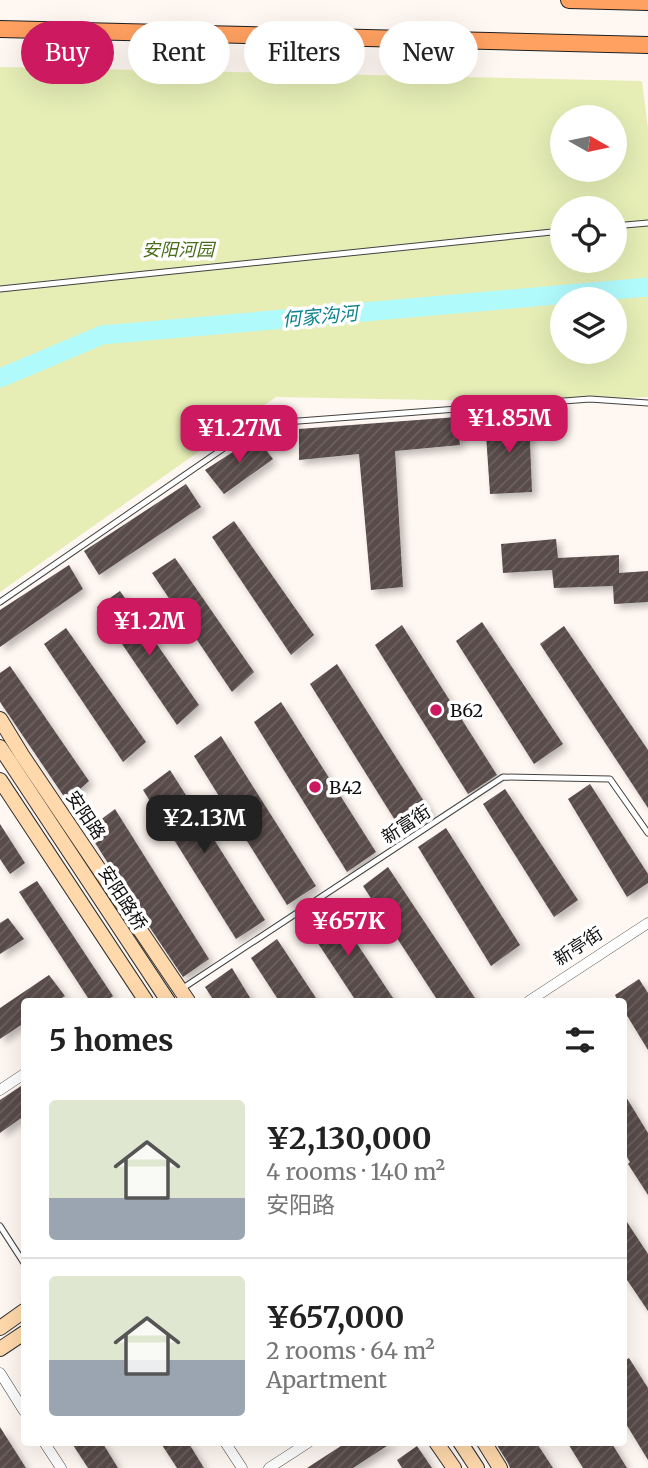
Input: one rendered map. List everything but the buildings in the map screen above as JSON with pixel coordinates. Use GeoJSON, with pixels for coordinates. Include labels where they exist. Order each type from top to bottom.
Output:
{"type":"FeatureCollection","features":[{"type":"Feature","properties":{"kind":"main road"},"geometry":{"type":"LineString","coordinates":[[569,0],[648,2]]}},
{"type":"Feature","properties":{"kind":"main road"},"geometry":{"type":"LineString","coordinates":[[0,29],[648,45]]}},
{"type":"Feature","properties":{"kind":"main road","name":"安阳路"},"geometry":{"type":"LineString","coordinates":[[0,719],[184,995]]}},
{"type":"Feature","properties":{"kind":"main road","name":"安阳路桥"},"geometry":{"type":"LineString","coordinates":[[0,747],[166,998]]}},
{"type":"Feature","properties":{"kind":"main road"},"geometry":{"type":"LineString","coordinates":[[0,780],[140,998]]}},
{"type":"Feature","properties":{"kind":"main road"},"geometry":{"type":"LineString","coordinates":[[0,1328],[21,1313]]}},
{"type":"Feature","properties":{"kind":"main road"},"geometry":{"type":"LineString","coordinates":[[0,1349],[21,1335]]}},
{"type":"Feature","properties":{"kind":"main road"},"geometry":{"type":"LineString","coordinates":[[439,1446],[454,1468]]}},
{"type":"Feature","properties":{"kind":"main road"},"geometry":{"type":"LineString","coordinates":[[463,1446],[477,1468]]}},
{"type":"Feature","properties":{"kind":"main road"},"geometry":{"type":"LineString","coordinates":[[486,1446],[500,1468]]}},
{"type":"Feature","properties":{"kind":"street","name":"新亭街"},"geometry":{"type":"LineString","coordinates":[[533,998],[648,923]]}},
{"type":"Feature","properties":{"kind":"street"},"geometry":{"type":"LineString","coordinates":[[0,1090],[21,1076]]}},
{"type":"Feature","properties":{"kind":"street"},"geometry":{"type":"LineString","coordinates":[[0,1373],[21,1406]]}},
{"type":"Feature","properties":{"kind":"street"},"geometry":{"type":"LineString","coordinates":[[47,1446],[61,1468]]}},
{"type":"Feature","properties":{"kind":"street"},"geometry":{"type":"LineString","coordinates":[[228,1446],[242,1468]]}},
{"type":"Feature","properties":{"kind":"street"},"geometry":{"type":"LineString","coordinates":[[269,1468],[303,1446]]}},
{"type":"Feature","properties":{"kind":"lane"},"geometry":{"type":"LineString","coordinates":[[627,225],[648,223]]}},
{"type":"Feature","properties":{"kind":"lane"},"geometry":{"type":"LineString","coordinates":[[0,289],[550,232]]}},
{"type":"Feature","properties":{"kind":"lane"},"geometry":{"type":"LineString","coordinates":[[0,602],[259,425],[590,400],[648,403]]}},
{"type":"Feature","properties":{"kind":"lane","name":"新富街"},"geometry":{"type":"LineString","coordinates":[[184,995],[503,777],[610,779],[648,833]]}},
{"type":"Feature","properties":{"kind":"lane"},"geometry":{"type":"LineString","coordinates":[[0,1226],[21,1259]]}},
{"type":"Feature","properties":{"kind":"green space","name":"安阳河园"},"geometry":{"type":"Polygon","coordinates":[[[0,67],[21,67],[21,84],[114,84],[114,69],[128,70],[128,84],[230,84],[230,72],[244,72],[244,84],[365,84],[365,75],[379,75],[379,84],[478,84],[478,77],[642,81],[648,129],[648,397],[534,402],[276,397],[0,592],[0,67]]]}},
{"type":"Feature","properties":{"kind":"waterway","name":"何家沟河"},"geometry":{"type":"LineString","coordinates":[[0,378],[102,335],[648,287]]}},
{"type":"Feature","properties":{"kind":"place","name":"B62"},"geometry":{"type":"Point","coordinates":[436,710]}},
{"type":"Feature","properties":{"kind":"place","name":"B42"},"geometry":{"type":"Point","coordinates":[315,787]}}]}
